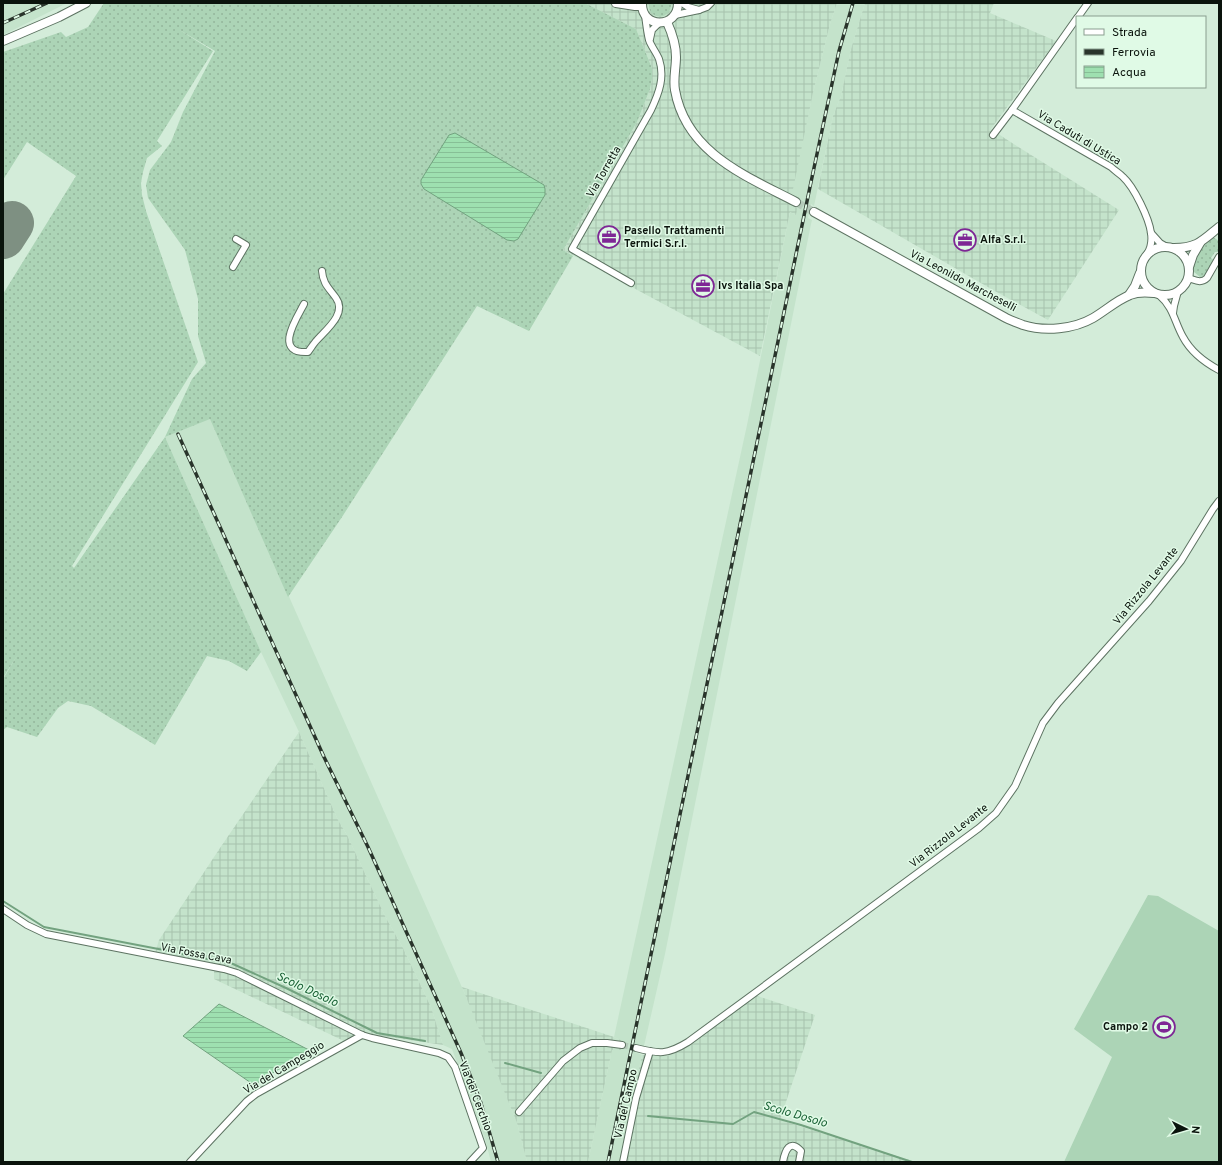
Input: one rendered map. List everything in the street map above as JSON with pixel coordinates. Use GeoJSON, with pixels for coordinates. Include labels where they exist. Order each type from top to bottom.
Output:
{"type":"FeatureCollection","features":[{"type":"Feature","properties":{"kind":"street"},"geometry":{"type":"LineString","coordinates":[[3,41],[59,17],[86,3]]}},
{"type":"Feature","properties":{"kind":"street"},"geometry":{"type":"LineString","coordinates":[[616,3],[643,7],[650,20],[663,22],[673,36],[676,60],[674,81],[676,96],[684,116],[694,134],[709,151],[740,173],[796,202]]}},
{"type":"Feature","properties":{"kind":"street"},"geometry":{"type":"LineString","coordinates":[[675,16],[678,3]]}},
{"type":"Feature","properties":{"kind":"street"},"geometry":{"type":"LineString","coordinates":[[682,3],[700,10]]}},
{"type":"Feature","properties":{"kind":"street"},"geometry":{"type":"LineString","coordinates":[[650,40],[652,30],[663,22],[675,16],[700,10],[707,7],[711,3]]}},
{"type":"Feature","properties":{"kind":"street"},"geometry":{"type":"LineString","coordinates":[[1078,16],[1088,3]]}},
{"type":"Feature","properties":{"kind":"street","name":"Via Torretta"},"geometry":{"type":"LineString","coordinates":[[631,283],[572,249],[652,110],[660,91],[662,75],[661,67],[650,40],[643,7]]}},
{"type":"Feature","properties":{"kind":"street"},"geometry":{"type":"LineString","coordinates":[[993,135],[1076,19]]}},
{"type":"Feature","properties":{"kind":"street","name":"Via Caduti di Ustica"},"geometry":{"type":"LineString","coordinates":[[1012,110],[1111,167],[1124,177],[1143,209],[1151,233],[1150,250],[1147,254]]}},
{"type":"Feature","properties":{"kind":"street","name":"Via Leonildo Marcheselli"},"geometry":{"type":"LineString","coordinates":[[814,212],[1006,318],[1024,326],[1057,328],[1074,325],[1091,319],[1129,295],[1140,293],[1156,294]]}},
{"type":"Feature","properties":{"kind":"street"},"geometry":{"type":"LineString","coordinates":[[1219,227],[1192,247],[1154,249],[1147,254],[1142,263],[1141,269],[1142,279],[1146,286],[1165,300],[1173,313],[1183,338],[1189,347],[1206,364],[1219,370]]}},
{"type":"Feature","properties":{"kind":"street","name":"Via Caduti di Ustica"},"geometry":{"type":"LineString","coordinates":[[1151,233],[1160,243],[1170,247]]}},
{"type":"Feature","properties":{"kind":"street"},"geometry":{"type":"LineString","coordinates":[[233,267],[246,245],[236,240]]}},
{"type":"Feature","properties":{"kind":"street"},"geometry":{"type":"LineString","coordinates":[[1173,313],[1178,292],[1186,283],[1193,255],[1200,242]]}},
{"type":"Feature","properties":{"kind":"street"},"geometry":{"type":"LineString","coordinates":[[1170,247],[1179,251],[1185,257],[1189,268]]}},
{"type":"Feature","properties":{"kind":"street"},"geometry":{"type":"LineString","coordinates":[[1188,278],[1201,282],[1204,281],[1219,257]]}},
{"type":"Feature","properties":{"kind":"street","name":"Via Leonildo Marcheselli"},"geometry":{"type":"LineString","coordinates":[[1129,295],[1140,276],[1141,269]]}},
{"type":"Feature","properties":{"kind":"street"},"geometry":{"type":"LineString","coordinates":[[304,304],[289,335],[288,341],[290,346],[296,351],[308,352],[336,319],[338,313],[339,303],[325,284],[322,277],[322,271]]}},
{"type":"Feature","properties":{"kind":"street"},"geometry":{"type":"LineString","coordinates":[[1156,294],[1170,295],[1178,292]]}},
{"type":"Feature","properties":{"kind":"street","name":"Via Rizzola Levante"},"geometry":{"type":"LineString","coordinates":[[636,1048],[665,1052],[675,1050],[688,1042],[972,833],[996,813],[1015,786],[1043,723],[1058,703],[1149,601],[1181,561],[1219,501]]}},
{"type":"Feature","properties":{"kind":"street","name":"Via Fossa Cava"},"geometry":{"type":"LineString","coordinates":[[3,909],[27,926],[46,934],[224,969],[237,973],[362,1035],[439,1053],[448,1057]]}},
{"type":"Feature","properties":{"kind":"street","name":"Via del Campeggio"},"geometry":{"type":"LineString","coordinates":[[190,1162],[247,1101],[256,1094],[362,1035]]}},
{"type":"Feature","properties":{"kind":"street"},"geometry":{"type":"LineString","coordinates":[[519,1112],[563,1061],[580,1048],[592,1043],[622,1045]]}},
{"type":"Feature","properties":{"kind":"street","name":"Via del Campo"},"geometry":{"type":"LineString","coordinates":[[623,1162],[636,1098],[650,1051]]}},
{"type":"Feature","properties":{"kind":"street","name":"Via del Cerchio"},"geometry":{"type":"LineString","coordinates":[[448,1057],[455,1067],[483,1148],[470,1162]]}},
{"type":"Feature","properties":{"kind":"street"},"geometry":{"type":"LineString","coordinates":[[783,1162],[785,1152],[788,1148],[797,1146],[802,1151],[800,1162]]}},
{"type":"Feature","properties":{"kind":"shaded area"},"geometry":{"type":"Polygon","coordinates":[[[3,3],[22,4],[67,3],[3,35],[3,3]]]}},
{"type":"Feature","properties":{"kind":"shaded area"},"geometry":{"type":"Polygon","coordinates":[[[104,3],[585,3],[636,29],[652,68],[650,89],[637,122],[563,250],[573,256],[529,331],[477,306],[342,517],[288,597],[210,419],[165,437],[261,652],[247,671],[229,661],[207,656],[155,745],[91,706],[68,701],[58,708],[37,737],[7,727],[3,730],[3,679],[18,654],[3,678],[3,294],[76,176],[27,142],[3,180],[3,52],[61,32],[66,37],[88,27],[104,3]],[[178,29],[213,51],[157,141],[162,146],[147,158],[141,183],[146,211],[198,362],[72,566],[74,568],[165,437],[192,379],[206,363],[198,336],[198,299],[185,250],[148,198],[146,185],[150,170],[171,142],[183,112],[215,51],[178,29]]]}},
{"type":"Feature","properties":{"kind":"shaded area"},"geometry":{"type":"Polygon","coordinates":[[[585,3],[837,3],[830,24],[813,93],[792,194],[799,198],[796,215],[790,212],[760,356],[563,250],[637,122],[650,89],[652,79],[652,68],[636,29],[585,3]]]}},
{"type":"Feature","properties":{"kind":"shaded area"},"geometry":{"type":"Polygon","coordinates":[[[649,3],[671,3],[668,13],[664,16],[655,16],[649,9],[649,3]]]}},
{"type":"Feature","properties":{"kind":"shaded area"},"geometry":{"type":"Polygon","coordinates":[[[837,3],[865,3],[851,49],[841,96],[833,116],[814,206],[811,204],[808,218],[812,220],[665,954],[644,1046],[637,1044],[635,1052],[642,1055],[619,1162],[588,1162],[612,1050],[624,1042],[614,1037],[747,425],[790,212],[796,215],[791,194],[813,93],[830,24],[837,3]]]}},
{"type":"Feature","properties":{"kind":"shaded area"},"geometry":{"type":"Polygon","coordinates":[[[865,3],[994,3],[990,13],[1056,41],[991,129],[1119,210],[1048,320],[818,189],[833,116],[841,96],[851,49],[865,3]]]}},
{"type":"Feature","properties":{"kind":"shaded area"},"geometry":{"type":"Polygon","coordinates":[[[1213,237],[1219,241],[1219,250],[1218,252],[1215,252],[1211,258],[1214,260],[1204,276],[1200,277],[1194,272],[1194,260],[1198,252],[1213,237]]]}},
{"type":"Feature","properties":{"kind":"shaded area"},"geometry":{"type":"Polygon","coordinates":[[[210,418],[476,1019],[517,1123],[527,1162],[491,1162],[485,1139],[452,1049],[443,1045],[431,1007],[403,948],[385,916],[347,835],[338,820],[165,437],[210,418]]]}},
{"type":"Feature","properties":{"kind":"shaded area"},"geometry":{"type":"Polygon","coordinates":[[[299,732],[338,820],[347,835],[385,916],[403,948],[431,1007],[443,1045],[375,1035],[372,1040],[362,1038],[346,1042],[214,979],[214,964],[155,953],[159,940],[299,732]]]}},
{"type":"Feature","properties":{"kind":"shaded area"},"geometry":{"type":"Polygon","coordinates":[[[1148,895],[1158,896],[1219,931],[1219,1162],[1064,1162],[1112,1057],[1074,1029],[1148,895]]]}},
{"type":"Feature","properties":{"kind":"shaded area"},"geometry":{"type":"Polygon","coordinates":[[[462,987],[614,1037],[625,1042],[623,1050],[612,1050],[588,1162],[527,1162],[517,1123],[462,987]]]}},
{"type":"Feature","properties":{"kind":"shaded area"},"geometry":{"type":"Polygon","coordinates":[[[754,995],[815,1015],[780,1120],[916,1162],[619,1162],[642,1055],[668,1056],[682,1049],[754,995]]]}},
{"type":"Feature","properties":{"kind":"water"},"geometry":{"type":"Polygon","coordinates":[[[455,133],[544,185],[545,195],[518,239],[514,241],[507,240],[424,189],[421,184],[421,180],[449,135],[455,133]]]}},
{"type":"Feature","properties":{"kind":"water"},"geometry":{"type":"Polygon","coordinates":[[[219,1004],[309,1050],[254,1085],[183,1036],[219,1004]]]}},
{"type":"Feature","properties":{"kind":"waterway","name":"Scolo Dosolo"},"geometry":{"type":"LineString","coordinates":[[3,901],[44,927],[174,952]]}},
{"type":"Feature","properties":{"kind":"waterway","name":"Scolo Dosolo"},"geometry":{"type":"LineString","coordinates":[[182,954],[233,964],[286,988],[377,1033],[425,1041]]}},
{"type":"Feature","properties":{"kind":"waterway","name":"Scolo Dosolo"},"geometry":{"type":"LineString","coordinates":[[505,1063],[541,1073]]}},
{"type":"Feature","properties":{"kind":"waterway","name":"Scolo Dosolo"},"geometry":{"type":"LineString","coordinates":[[648,1116],[733,1124],[754,1112],[801,1125],[912,1162]]}},
{"type":"Feature","properties":{"kind":"runway"},"geometry":{"type":"LineString","coordinates":[[3,237],[12,223]]}},
{"type":"Feature","properties":{"kind":"tunnel"},"geometry":{"type":"LineString","coordinates":[[796,202],[814,212]]}},
{"type":"Feature","properties":{"kind":"tunnel"},"geometry":{"type":"LineString","coordinates":[[622,1045],[636,1048]]}},
{"type":"Feature","properties":{"kind":"railway"},"geometry":{"type":"LineString","coordinates":[[3,23],[47,3]]}},
{"type":"Feature","properties":{"kind":"railway"},"geometry":{"type":"LineString","coordinates":[[608,1162],[811,182],[839,51],[853,3]]}},
{"type":"Feature","properties":{"kind":"railway"},"geometry":{"type":"LineString","coordinates":[[178,434],[324,757],[368,847],[461,1053],[480,1100],[498,1162]]}},
{"type":"Feature","properties":{"kind":"place","name":"Pasello Trattamenti Termici S.r.l."},"geometry":{"type":"Point","coordinates":[609,237]}},
{"type":"Feature","properties":{"kind":"place","name":"Alfa S.r.l."},"geometry":{"type":"Point","coordinates":[965,240]}},
{"type":"Feature","properties":{"kind":"place","name":"Ivs Italia Spa"},"geometry":{"type":"Point","coordinates":[703,286]}},
{"type":"Feature","properties":{"kind":"place","name":"Campo 2"},"geometry":{"type":"Point","coordinates":[1164,1027]}}]}
